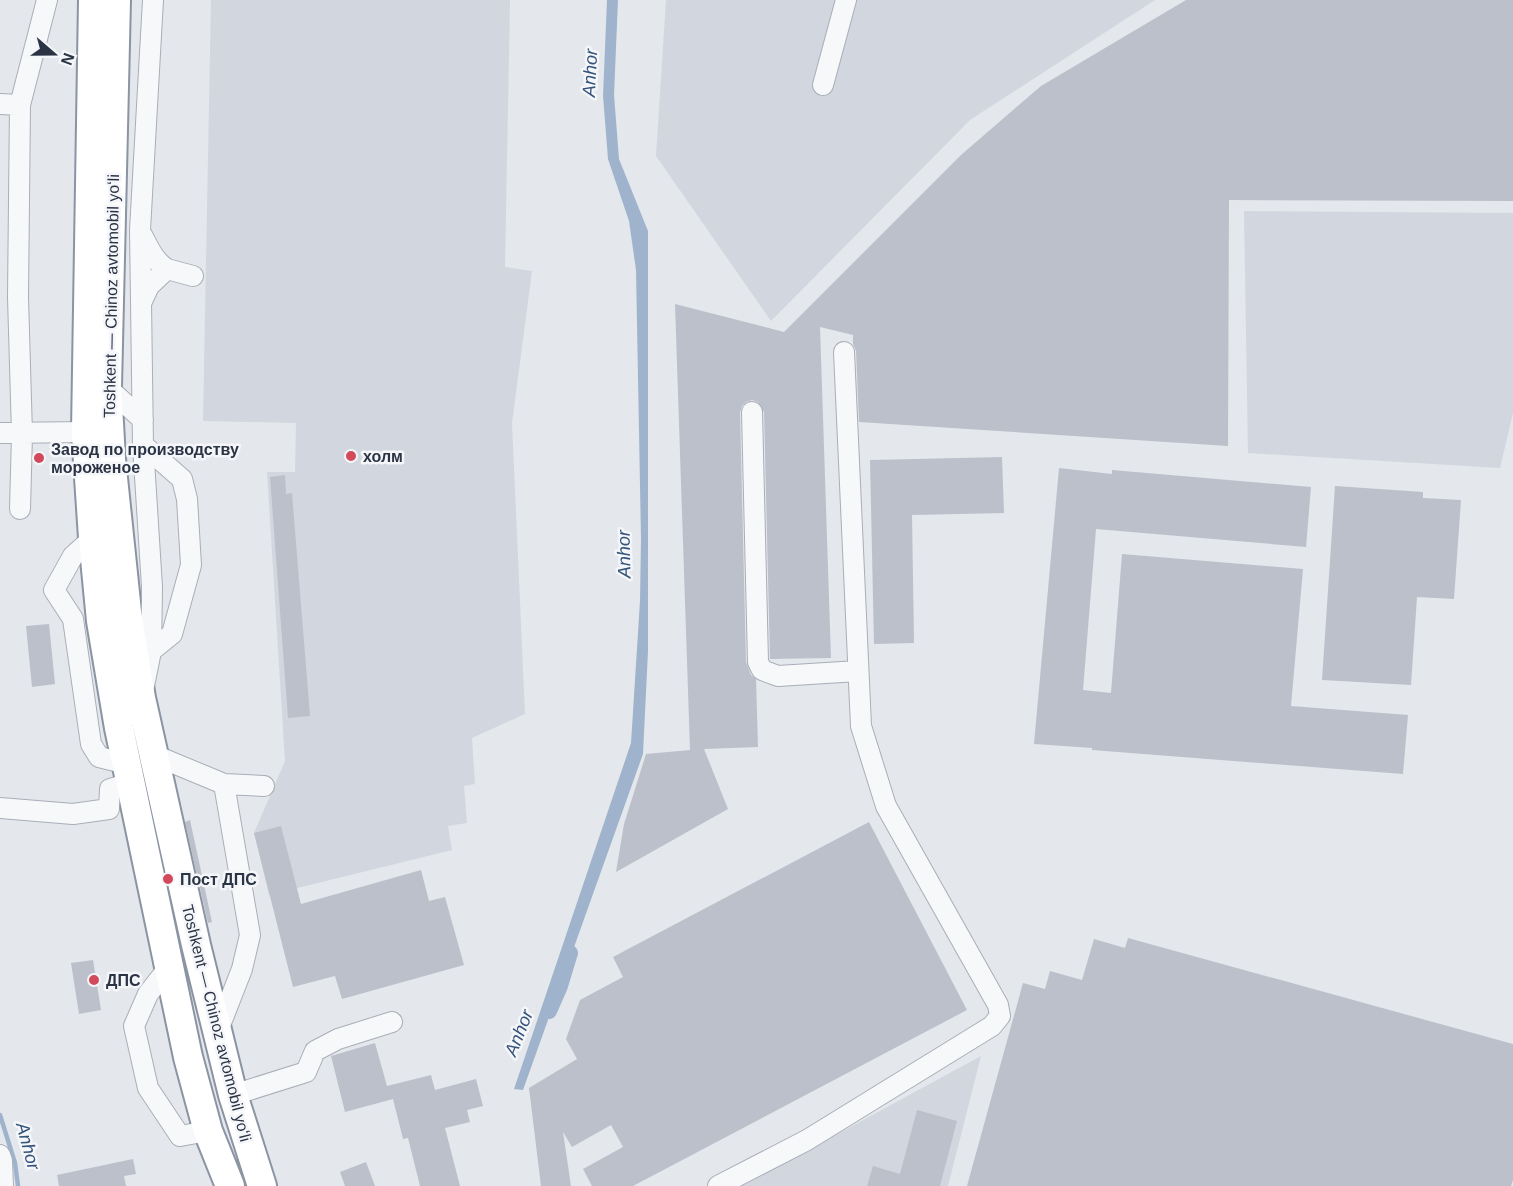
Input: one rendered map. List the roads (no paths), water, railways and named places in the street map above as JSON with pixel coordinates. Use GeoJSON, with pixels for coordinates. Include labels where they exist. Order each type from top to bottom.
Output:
{"type":"FeatureCollection","features":[{"type":"Feature","properties":{"kind":"highway","name":"Toshkent — Chinoz avtomobil yoʻli"},"geometry":{"type":"LineString","coordinates":[[93,0],[86,432],[93,538],[106,657],[188,1057],[208,1131]]}},
{"type":"Feature","properties":{"kind":"highway","name":"Toshkent — Chinoz avtomobil yoʻli"},"geometry":{"type":"LineString","coordinates":[[116,0],[107,387],[117,528],[127,612],[141,698],[216,1033],[262,1186]]}},
{"type":"Feature","properties":{"kind":"highway"},"geometry":{"type":"LineString","coordinates":[[208,1131],[213,1186]]}},
{"type":"Feature","properties":{"kind":"highway"},"geometry":{"type":"LineString","coordinates":[[208,1131],[230,1186]]}},
{"type":"Feature","properties":{"kind":"street"},"geometry":{"type":"LineString","coordinates":[[20,509],[22,434],[18,297],[20,105],[47,0]]}},
{"type":"Feature","properties":{"kind":"street"},"geometry":{"type":"LineString","coordinates":[[141,698],[151,651],[152,588],[143,445],[140,230],[153,0]]}},
{"type":"Feature","properties":{"kind":"street"},"geometry":{"type":"LineString","coordinates":[[823,85],[846,0]]}},
{"type":"Feature","properties":{"kind":"street"},"geometry":{"type":"LineString","coordinates":[[0,104],[20,105]]}},
{"type":"Feature","properties":{"kind":"street"},"geometry":{"type":"LineString","coordinates":[[140,230],[159,265],[193,276]]}},
{"type":"Feature","properties":{"kind":"street"},"geometry":{"type":"LineString","coordinates":[[142,301],[149,286],[167,269]]}},
{"type":"Feature","properties":{"kind":"street"},"geometry":{"type":"LineString","coordinates":[[718,1186],[807,1140],[992,1026],[1000,1016],[998,1005],[886,806],[861,726],[844,352]]}},
{"type":"Feature","properties":{"kind":"street"},"geometry":{"type":"LineString","coordinates":[[107,387],[143,420]]}},
{"type":"Feature","properties":{"kind":"street"},"geometry":{"type":"LineString","coordinates":[[752,412],[758,662],[762,670],[778,676],[858,671]]}},
{"type":"Feature","properties":{"kind":"street"},"geometry":{"type":"LineString","coordinates":[[0,433],[86,432]]}},
{"type":"Feature","properties":{"kind":"street"},"geometry":{"type":"LineString","coordinates":[[143,445],[182,479],[187,499],[191,565],[172,634],[151,651]]}},
{"type":"Feature","properties":{"kind":"street"},"geometry":{"type":"LineString","coordinates":[[0,808],[73,814],[109,808],[110,789],[129,773],[99,757],[92,744],[73,619],[54,590],[73,556],[93,538]]}},
{"type":"Feature","properties":{"kind":"street"},"geometry":{"type":"LineString","coordinates":[[154,755],[224,784],[264,786]]}},
{"type":"Feature","properties":{"kind":"street"},"geometry":{"type":"LineString","coordinates":[[216,1033],[242,969],[250,935],[224,784]]}},
{"type":"Feature","properties":{"kind":"street"},"geometry":{"type":"LineString","coordinates":[[169,967],[148,994],[134,1026],[148,1088],[180,1136],[208,1131]]}},
{"type":"Feature","properties":{"kind":"street"},"geometry":{"type":"LineString","coordinates":[[233,1095],[306,1072],[315,1051],[338,1039],[392,1022]]}},
{"type":"Feature","properties":{"kind":"street"},"geometry":{"type":"LineString","coordinates":[[0,1155],[3,1186]]}},
{"type":"Feature","properties":{"kind":"water"},"geometry":{"type":"Polygon","coordinates":[[[607,0],[618,0],[614,95],[619,159],[648,231],[648,651],[643,754],[523,1090],[514,1089],[631,743],[640,601],[641,539],[636,270],[629,221],[608,159],[603,96],[607,0]]]}},
{"type":"Feature","properties":{"kind":"waterway","name":"Anhor"},"geometry":{"type":"LineString","coordinates":[[549,1011],[560,986],[570,953]]}},
{"type":"Feature","properties":{"kind":"waterway","name":"Anhor"},"geometry":{"type":"LineString","coordinates":[[0,1115],[15,1163],[18,1186]]}},
{"type":"Feature","properties":{"kind":"place","name":"холм"},"geometry":{"type":"Point","coordinates":[351,456]}},
{"type":"Feature","properties":{"kind":"place","name":"Завод по производству мороженое"},"geometry":{"type":"Point","coordinates":[39,458]}},
{"type":"Feature","properties":{"kind":"place","name":"Пост ДПС"},"geometry":{"type":"Point","coordinates":[168,879]}},
{"type":"Feature","properties":{"kind":"place","name":"ДПС"},"geometry":{"type":"Point","coordinates":[94,980]}}]}
